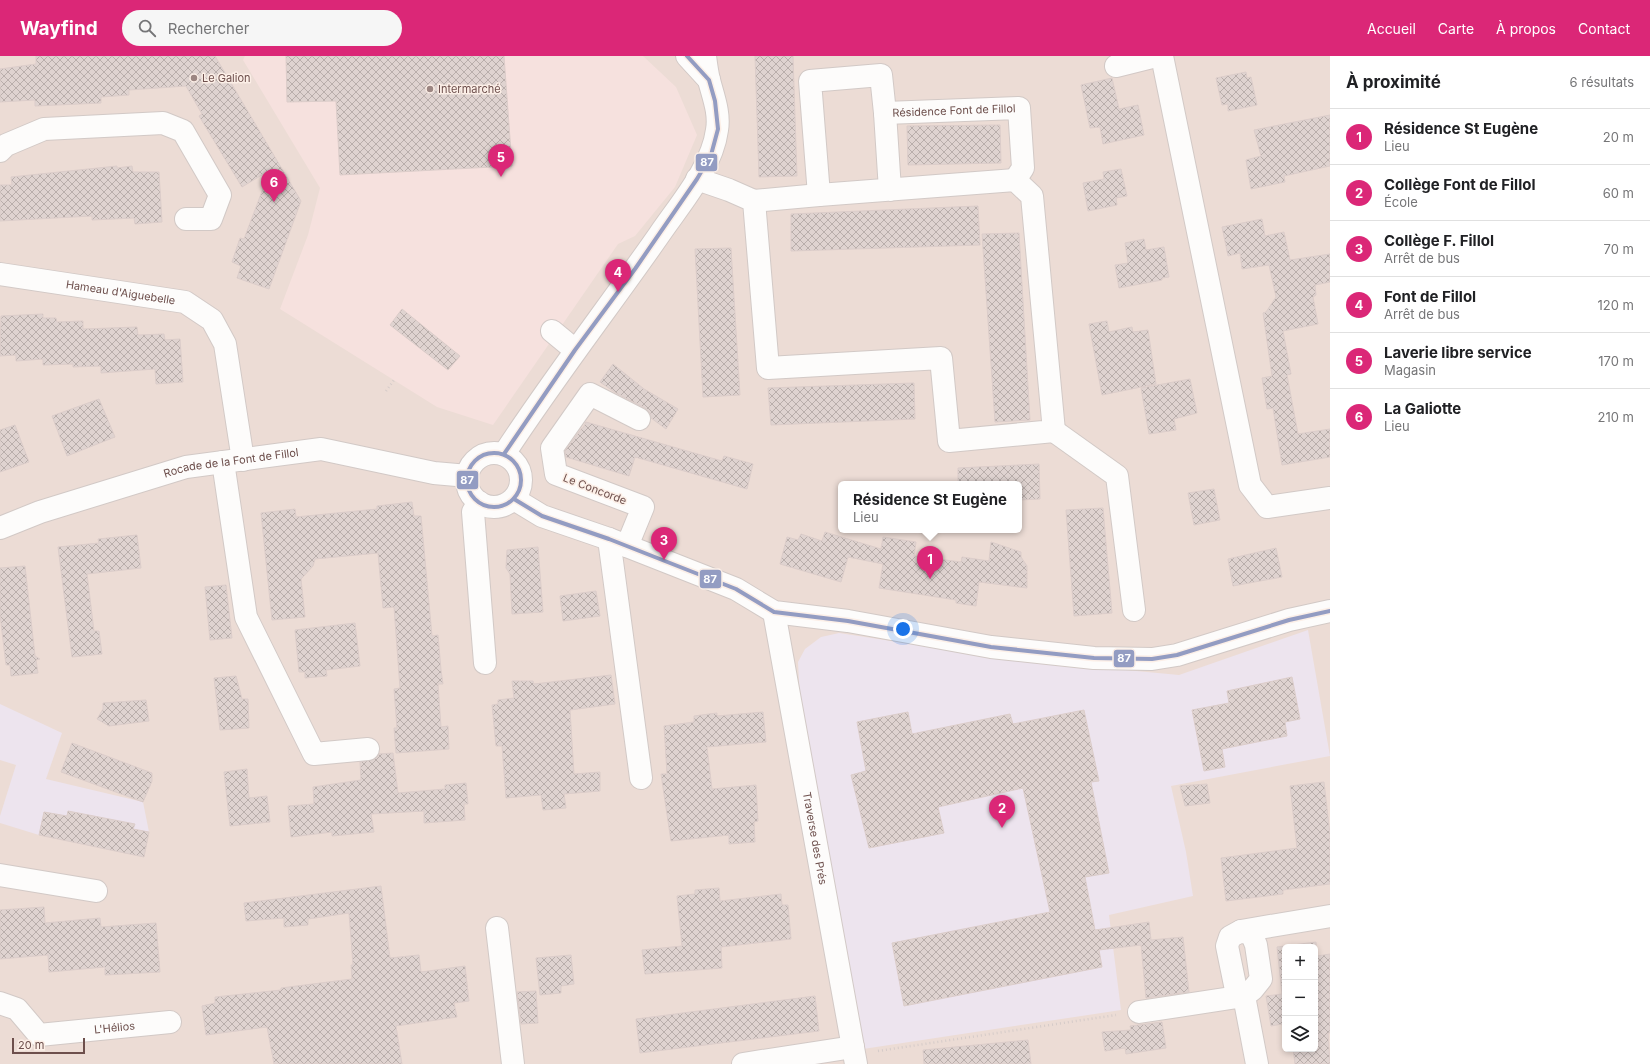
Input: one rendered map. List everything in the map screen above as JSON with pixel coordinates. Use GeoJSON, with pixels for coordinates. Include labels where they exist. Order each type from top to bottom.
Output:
{"type":"FeatureCollection","features":[{"type":"Feature","properties":{"kind":"street"},"geometry":{"type":"LineString","coordinates":[[687,56],[709,80]]}},
{"type":"Feature","properties":{"kind":"street"},"geometry":{"type":"LineString","coordinates":[[504,454],[575,350],[635,269],[697,179],[711,155],[718,129],[715,101],[709,80],[705,56]]}},
{"type":"Feature","properties":{"kind":"street"},"geometry":{"type":"LineString","coordinates":[[1116,66],[1156,56]]}},
{"type":"Feature","properties":{"kind":"street"},"geometry":{"type":"LineString","coordinates":[[1162,56],[1250,485],[1267,507],[1330,498]]}},
{"type":"Feature","properties":{"kind":"street"},"geometry":{"type":"LineString","coordinates":[[819,195],[810,81],[881,75],[890,190]]}},
{"type":"Feature","properties":{"kind":"street","name":"Résidence Font de Fillol"},"geometry":{"type":"LineString","coordinates":[[885,113],[1019,108],[1023,168],[1015,180]]}},
{"type":"Feature","properties":{"kind":"street"},"geometry":{"type":"LineString","coordinates":[[0,151],[6,145],[44,129],[163,123],[183,132],[220,195],[211,219],[186,219]]}},
{"type":"Feature","properties":{"kind":"street"},"geometry":{"type":"LineString","coordinates":[[697,179],[729,190],[754,201],[1015,180],[1032,196],[1054,431]]}},
{"type":"Feature","properties":{"kind":"street"},"geometry":{"type":"LineString","coordinates":[[754,201],[768,368],[941,358],[949,441],[1054,431],[1117,476],[1134,610]]}},
{"type":"Feature","properties":{"kind":"street","name":"Hameau d'Aiguebelle"},"geometry":{"type":"LineString","coordinates":[[0,274],[185,302],[212,320],[225,344],[246,617],[314,754],[368,749]]}},
{"type":"Feature","properties":{"kind":"street"},"geometry":{"type":"LineString","coordinates":[[552,330],[575,350]]}},
{"type":"Feature","properties":{"kind":"street","name":"Le Concorde"},"geometry":{"type":"LineString","coordinates":[[618,542],[643,507],[556,474],[552,448],[590,394],[639,419]]}},
{"type":"Feature","properties":{"kind":"street","name":"Rocade de la Font de Fillol"},"geometry":{"type":"LineString","coordinates":[[0,528],[34,514],[179,469],[321,449],[434,473],[468,476]]}},
{"type":"Feature","properties":{"kind":"street"},"geometry":{"type":"LineString","coordinates":[[488,454],[504,454],[516,464],[522,477],[520,491],[514,499],[503,505],[495,507],[487,506],[479,502],[470,491],[468,476],[470,468],[481,456],[488,454]]}},
{"type":"Feature","properties":{"kind":"street"},"geometry":{"type":"LineString","coordinates":[[514,499],[542,516],[618,542],[736,589],[774,612],[848,621],[991,648],[1094,658],[1152,659],[1177,655],[1289,620],[1330,611]]}},
{"type":"Feature","properties":{"kind":"street"},"geometry":{"type":"LineString","coordinates":[[479,502],[473,512],[485,663]]}},
{"type":"Feature","properties":{"kind":"street"},"geometry":{"type":"LineString","coordinates":[[618,542],[641,778]]}},
{"type":"Feature","properties":{"kind":"street","name":"Traverse des Prés"},"geometry":{"type":"LineString","coordinates":[[774,612],[855,1055]]}},
{"type":"Feature","properties":{"kind":"street"},"geometry":{"type":"LineString","coordinates":[[0,875],[96,892]]}},
{"type":"Feature","properties":{"kind":"street"},"geometry":{"type":"LineString","coordinates":[[1139,1012],[1244,996],[1253,990],[1261,979],[1256,945],[1252,935],[1241,931],[1330,916]]}},
{"type":"Feature","properties":{"kind":"street"},"geometry":{"type":"LineString","coordinates":[[496,928],[513,1064]]}},
{"type":"Feature","properties":{"kind":"street"},"geometry":{"type":"LineString","coordinates":[[1244,996],[1257,1064]]}},
{"type":"Feature","properties":{"kind":"street","name":"L'Hélios"},"geometry":{"type":"LineString","coordinates":[[0,1003],[17,1009],[40,1035],[170,1022]]}},
{"type":"Feature","properties":{"kind":"street"},"geometry":{"type":"LineString","coordinates":[[743,1064],[855,1055]]}},
{"type":"Feature","properties":{"kind":"path"},"geometry":{"type":"LineString","coordinates":[[386,391],[394,380]]}},
{"type":"Feature","properties":{"kind":"path"},"geometry":{"type":"LineString","coordinates":[[855,1055],[1139,1012]]}},
{"type":"Feature","properties":{"kind":"shaded area"},"geometry":{"type":"Polygon","coordinates":[[[0,56],[1330,56],[1330,1064],[0,1064],[0,56]]]}},
{"type":"Feature","properties":{"kind":"shaded area"},"geometry":{"type":"Polygon","coordinates":[[[245,56],[643,56],[676,87],[697,135],[675,187],[635,236],[618,244],[493,425],[437,407],[280,309],[308,235],[320,188],[243,60],[245,56]]]}},
{"type":"Feature","properties":{"kind":"shaded area"},"geometry":{"type":"Polygon","coordinates":[[[1308,630],[1330,756],[1171,786],[1186,852],[1193,896],[1109,915],[1121,1010],[863,1049],[848,957],[800,699],[798,662],[805,649],[821,637],[839,633],[1009,659],[1179,675],[1308,630]]]}},
{"type":"Feature","properties":{"kind":"shaded area"},"geometry":{"type":"Polygon","coordinates":[[[0,704],[62,733],[46,779],[143,802],[149,832],[44,812],[39,835],[0,823],[0,816],[16,765],[0,760],[0,704]]]}},
{"type":"Feature","properties":{"kind":"building"},"geometry":{"type":"Polygon","coordinates":[[[36,56],[215,56],[301,201],[269,289],[237,278],[241,266],[232,262],[240,238],[244,239],[270,170],[242,187],[199,116],[202,114],[186,86],[129,90],[129,95],[101,97],[101,103],[35,106],[35,100],[0,102],[0,69],[36,64],[36,56]]]}},
{"type":"Feature","properties":{"kind":"building"},"geometry":{"type":"Polygon","coordinates":[[[286,56],[504,56],[512,166],[340,175],[336,101],[287,102],[286,56]]]}},
{"type":"Feature","properties":{"kind":"building"},"geometry":{"type":"Polygon","coordinates":[[[755,56],[793,56],[797,176],[759,177],[755,56]]]}},
{"type":"Feature","properties":{"kind":"building"},"geometry":{"type":"Polygon","coordinates":[[[1246,72],[1247,78],[1251,77],[1257,105],[1228,111],[1228,104],[1222,105],[1216,78],[1246,72]]]}},
{"type":"Feature","properties":{"kind":"building"},"geometry":{"type":"Polygon","coordinates":[[[1112,78],[1119,109],[1138,105],[1144,135],[1103,144],[1100,127],[1090,128],[1081,85],[1112,78]]]}},
{"type":"Feature","properties":{"kind":"building"},"geometry":{"type":"Polygon","coordinates":[[[1330,115],[1330,166],[1284,176],[1285,182],[1251,189],[1246,160],[1261,156],[1254,130],[1330,115]]]}},
{"type":"Feature","properties":{"kind":"building"},"geometry":{"type":"Polygon","coordinates":[[[1000,125],[1001,163],[908,165],[907,126],[1000,125]]]}},
{"type":"Feature","properties":{"kind":"building"},"geometry":{"type":"Polygon","coordinates":[[[117,166],[117,168],[132,166],[133,172],[159,172],[162,222],[135,224],[134,218],[92,220],[92,216],[0,221],[0,185],[12,185],[11,177],[117,166]]]}},
{"type":"Feature","properties":{"kind":"building"},"geometry":{"type":"Polygon","coordinates":[[[1121,169],[1127,196],[1116,198],[1117,205],[1088,211],[1083,183],[1104,179],[1103,172],[1121,169]]]}},
{"type":"Feature","properties":{"kind":"building"},"geometry":{"type":"Polygon","coordinates":[[[978,206],[980,245],[791,251],[791,214],[978,206]]]}},
{"type":"Feature","properties":{"kind":"building"},"geometry":{"type":"Polygon","coordinates":[[[1262,219],[1265,236],[1284,232],[1290,260],[1330,254],[1330,282],[1315,285],[1316,295],[1313,297],[1318,324],[1283,331],[1291,374],[1287,375],[1298,434],[1330,429],[1330,457],[1282,465],[1273,408],[1267,409],[1262,378],[1272,376],[1263,313],[1266,312],[1276,297],[1269,265],[1242,269],[1240,253],[1228,256],[1222,227],[1262,219]]]}},
{"type":"Feature","properties":{"kind":"building"},"geometry":{"type":"Polygon","coordinates":[[[1019,233],[1030,420],[995,422],[982,234],[1019,233]]]}},
{"type":"Feature","properties":{"kind":"building"},"geometry":{"type":"Polygon","coordinates":[[[1144,239],[1146,250],[1164,247],[1169,277],[1162,278],[1162,280],[1119,288],[1115,265],[1128,263],[1125,243],[1144,239]]]}},
{"type":"Feature","properties":{"kind":"building"},"geometry":{"type":"Polygon","coordinates":[[[731,248],[740,395],[703,397],[695,249],[731,248]]]}},
{"type":"Feature","properties":{"kind":"building"},"geometry":{"type":"Polygon","coordinates":[[[402,309],[460,356],[448,370],[390,325],[402,309]]]}},
{"type":"Feature","properties":{"kind":"building"},"geometry":{"type":"Polygon","coordinates":[[[43,314],[43,318],[56,318],[57,322],[83,321],[83,329],[137,327],[138,335],[164,334],[165,340],[180,339],[183,382],[156,384],[155,369],[101,373],[101,366],[73,367],[73,364],[43,365],[43,359],[16,361],[16,355],[0,356],[1,316],[43,314]]]}},
{"type":"Feature","properties":{"kind":"building"},"geometry":{"type":"Polygon","coordinates":[[[1107,321],[1109,332],[1132,327],[1133,332],[1148,330],[1156,384],[1102,395],[1089,324],[1107,321]]]}},
{"type":"Feature","properties":{"kind":"building"},"geometry":{"type":"Polygon","coordinates":[[[613,364],[644,389],[678,409],[666,429],[651,418],[650,413],[645,408],[616,393],[600,382],[613,364]]]}},
{"type":"Feature","properties":{"kind":"building"},"geometry":{"type":"Polygon","coordinates":[[[1190,379],[1197,413],[1174,419],[1176,430],[1149,434],[1141,388],[1190,379]]]}},
{"type":"Feature","properties":{"kind":"building"},"geometry":{"type":"Polygon","coordinates":[[[914,383],[915,419],[771,425],[768,388],[914,383]]]}},
{"type":"Feature","properties":{"kind":"building"},"geometry":{"type":"Polygon","coordinates":[[[99,399],[115,437],[67,456],[52,416],[99,399]]]}},
{"type":"Feature","properties":{"kind":"building"},"geometry":{"type":"Polygon","coordinates":[[[586,422],[722,461],[724,456],[753,464],[747,489],[635,457],[629,476],[566,457],[565,451],[586,422]]]}},
{"type":"Feature","properties":{"kind":"building"},"geometry":{"type":"Polygon","coordinates":[[[15,425],[29,462],[0,472],[0,430],[15,425]]]}},
{"type":"Feature","properties":{"kind":"building"},"geometry":{"type":"Polygon","coordinates":[[[1039,464],[1040,499],[1022,500],[1022,481],[958,481],[958,468],[1039,464]]]}},
{"type":"Feature","properties":{"kind":"building"},"geometry":{"type":"Polygon","coordinates":[[[1214,489],[1220,520],[1194,525],[1188,493],[1214,489]]]}},
{"type":"Feature","properties":{"kind":"building"},"geometry":{"type":"Polygon","coordinates":[[[412,502],[414,516],[421,516],[432,636],[438,635],[443,684],[438,684],[441,727],[448,726],[449,749],[396,753],[394,728],[397,728],[394,689],[400,688],[394,607],[383,608],[378,553],[315,559],[313,566],[301,579],[305,617],[272,620],[261,513],[295,509],[296,517],[377,509],[377,506],[412,502]]]}},
{"type":"Feature","properties":{"kind":"building"},"geometry":{"type":"Polygon","coordinates":[[[1103,508],[1112,613],[1074,616],[1066,510],[1103,508]]]}},
{"type":"Feature","properties":{"kind":"building"},"geometry":{"type":"Polygon","coordinates":[[[825,532],[881,549],[883,537],[916,542],[914,556],[961,562],[962,557],[989,561],[991,542],[1021,552],[1021,557],[1027,566],[1027,588],[979,582],[976,606],[956,603],[956,600],[879,588],[883,564],[848,557],[841,582],[780,564],[787,537],[798,540],[801,534],[822,541],[825,532]]]}},
{"type":"Feature","properties":{"kind":"building"},"geometry":{"type":"Polygon","coordinates":[[[137,535],[141,568],[87,574],[94,631],[99,631],[102,654],[72,657],[58,547],[99,543],[98,539],[137,535]]]}},
{"type":"Feature","properties":{"kind":"building"},"geometry":{"type":"Polygon","coordinates":[[[538,547],[543,612],[512,614],[510,574],[506,568],[507,550],[538,547]]]}},
{"type":"Feature","properties":{"kind":"building"},"geometry":{"type":"Polygon","coordinates":[[[1276,548],[1282,577],[1233,586],[1228,559],[1276,548]]]}},
{"type":"Feature","properties":{"kind":"building"},"geometry":{"type":"Polygon","coordinates":[[[25,566],[35,656],[40,659],[36,660],[38,673],[11,676],[10,665],[6,665],[0,615],[0,568],[25,566]]]}},
{"type":"Feature","properties":{"kind":"building"},"geometry":{"type":"Polygon","coordinates":[[[226,585],[232,638],[210,640],[205,587],[226,585]]]}},
{"type":"Feature","properties":{"kind":"building"},"geometry":{"type":"Polygon","coordinates":[[[596,591],[600,616],[563,621],[560,596],[596,591]]]}},
{"type":"Feature","properties":{"kind":"building"},"geometry":{"type":"Polygon","coordinates":[[[355,623],[360,666],[326,670],[327,676],[305,678],[305,672],[299,672],[295,630],[355,623]]]}},
{"type":"Feature","properties":{"kind":"building"},"geometry":{"type":"Polygon","coordinates":[[[611,675],[615,704],[570,710],[574,774],[600,772],[600,791],[564,794],[566,808],[543,810],[541,795],[506,798],[502,746],[496,746],[492,705],[498,704],[498,700],[514,698],[512,681],[533,681],[534,684],[611,675]]]}},
{"type":"Feature","properties":{"kind":"building"},"geometry":{"type":"Polygon","coordinates":[[[236,676],[242,699],[248,699],[249,728],[220,730],[214,678],[236,676]]]}},
{"type":"Feature","properties":{"kind":"building"},"geometry":{"type":"Polygon","coordinates":[[[1292,677],[1300,719],[1285,722],[1287,736],[1222,749],[1225,767],[1204,771],[1192,710],[1229,703],[1227,691],[1292,677]]]}},
{"type":"Feature","properties":{"kind":"building"},"geometry":{"type":"Polygon","coordinates":[[[146,700],[149,721],[109,726],[97,719],[103,709],[103,703],[146,700]]]}},
{"type":"Feature","properties":{"kind":"building"},"geometry":{"type":"Polygon","coordinates":[[[1084,710],[1099,781],[1091,782],[1109,873],[1085,877],[1095,930],[1149,922],[1151,940],[1183,937],[1189,992],[1146,998],[1141,945],[1099,950],[1102,967],[904,1006],[892,943],[1050,912],[1023,788],[938,807],[944,833],[869,848],[851,775],[866,771],[857,722],[908,712],[912,734],[1010,714],[1013,724],[1084,710]]]}},
{"type":"Feature","properties":{"kind":"building"},"geometry":{"type":"Polygon","coordinates":[[[763,712],[766,742],[707,747],[712,789],[756,785],[758,821],[754,822],[755,842],[729,844],[729,835],[671,841],[661,774],[667,774],[664,726],[694,722],[694,716],[717,713],[717,716],[763,712]]]}},
{"type":"Feature","properties":{"kind":"building"},"geometry":{"type":"Polygon","coordinates":[[[72,743],[152,773],[152,781],[143,802],[61,772],[72,743]]]}},
{"type":"Feature","properties":{"kind":"building"},"geometry":{"type":"Polygon","coordinates":[[[393,753],[398,793],[445,789],[445,785],[466,783],[468,804],[464,804],[465,820],[424,823],[424,811],[371,814],[374,832],[332,836],[332,832],[291,837],[288,806],[314,804],[313,787],[361,780],[360,762],[375,759],[379,754],[393,753]]]}},
{"type":"Feature","properties":{"kind":"building"},"geometry":{"type":"Polygon","coordinates":[[[247,769],[249,798],[267,796],[270,822],[230,826],[224,772],[247,769]]]}},
{"type":"Feature","properties":{"kind":"building"},"geometry":{"type":"Polygon","coordinates":[[[1324,782],[1330,834],[1330,884],[1283,890],[1283,894],[1226,901],[1221,858],[1297,848],[1290,786],[1324,782]]]}},
{"type":"Feature","properties":{"kind":"building"},"geometry":{"type":"Polygon","coordinates":[[[1207,784],[1210,803],[1185,806],[1180,786],[1207,784]]]}},
{"type":"Feature","properties":{"kind":"building"},"geometry":{"type":"Polygon","coordinates":[[[68,811],[135,824],[133,829],[149,832],[144,857],[39,835],[44,812],[67,816],[68,811]]]}},
{"type":"Feature","properties":{"kind":"building"},"geometry":{"type":"Polygon","coordinates":[[[381,886],[390,958],[419,955],[421,972],[465,966],[469,1001],[454,1003],[457,1017],[396,1026],[402,1064],[274,1064],[267,1027],[206,1035],[202,1006],[215,1003],[215,997],[281,990],[281,988],[352,979],[351,965],[353,965],[349,913],[308,919],[308,925],[284,927],[284,918],[246,921],[244,903],[381,886]]]}},
{"type":"Feature","properties":{"kind":"building"},"geometry":{"type":"Polygon","coordinates":[[[719,888],[720,901],[781,894],[782,905],[788,905],[791,939],[721,947],[722,968],[645,974],[642,950],[682,946],[677,896],[695,894],[695,890],[719,888]]]}},
{"type":"Feature","properties":{"kind":"building"},"geometry":{"type":"Polygon","coordinates":[[[44,907],[45,923],[100,918],[101,927],[156,923],[160,972],[105,975],[105,967],[49,972],[48,955],[0,959],[0,910],[44,907]]]}},
{"type":"Feature","properties":{"kind":"building"},"geometry":{"type":"Polygon","coordinates":[[[1316,942],[1316,944],[1300,944],[1316,942]]]}},
{"type":"Feature","properties":{"kind":"building"},"geometry":{"type":"Polygon","coordinates":[[[1282,946],[1282,994],[1277,947],[1282,946]]]}},
{"type":"Feature","properties":{"kind":"building"},"geometry":{"type":"Polygon","coordinates":[[[1330,954],[1330,1033],[1328,1033],[1330,1064],[1295,1064],[1293,1052],[1318,1052],[1318,956],[1330,954]]]}},
{"type":"Feature","properties":{"kind":"building"},"geometry":{"type":"Polygon","coordinates":[[[571,955],[574,984],[561,986],[561,993],[540,995],[536,958],[571,955]]]}},
{"type":"Feature","properties":{"kind":"building"},"geometry":{"type":"Polygon","coordinates":[[[536,991],[538,1023],[521,1024],[517,992],[536,991]]]}},
{"type":"Feature","properties":{"kind":"building"},"geometry":{"type":"Polygon","coordinates":[[[1282,994],[1282,1024],[1271,1026],[1266,996],[1282,994]]]}},
{"type":"Feature","properties":{"kind":"building"},"geometry":{"type":"Polygon","coordinates":[[[815,996],[819,1031],[640,1053],[636,1019],[815,996]]]}},
{"type":"Feature","properties":{"kind":"building"},"geometry":{"type":"Polygon","coordinates":[[[1162,1022],[1166,1048],[1126,1054],[1125,1048],[1105,1051],[1102,1032],[1131,1030],[1130,1026],[1162,1022]]]}},
{"type":"Feature","properties":{"kind":"building"},"geometry":{"type":"Polygon","coordinates":[[[1028,1040],[1031,1064],[924,1064],[923,1050],[1028,1040]]]}},
{"type":"Feature","properties":{"kind":"transit line","name":"87"},"geometry":{"type":"LineString","coordinates":[[504,454],[575,350],[635,269],[697,179],[711,155],[718,129],[715,101],[709,80],[687,56]]}},
{"type":"Feature","properties":{"kind":"transit line","name":"87"},"geometry":{"type":"LineString","coordinates":[[494,453],[504,455],[513,461],[519,470],[521,480],[519,490],[513,499],[504,505],[494,507],[484,505],[475,499],[469,490],[467,480],[469,470],[475,461],[484,455],[494,453]]}},
{"type":"Feature","properties":{"kind":"transit line","name":"87"},"geometry":{"type":"LineString","coordinates":[[514,499],[542,516],[609,539],[736,589],[774,612],[848,621],[991,647],[1094,658],[1152,659],[1177,655],[1289,620],[1330,611]]}},
{"type":"Feature","properties":{"kind":"place","name":"Le Galion"},"geometry":{"type":"Point","coordinates":[194,78]}},
{"type":"Feature","properties":{"kind":"place","name":"Intermarché"},"geometry":{"type":"Point","coordinates":[430,89]}},
{"type":"Feature","properties":{"kind":"place","name":"Laverie libre service"},"geometry":{"type":"Point","coordinates":[501,177]}},
{"type":"Feature","properties":{"kind":"place","name":"La Galiotte"},"geometry":{"type":"Point","coordinates":[274,202]}},
{"type":"Feature","properties":{"kind":"place","name":"Font de Fillol"},"geometry":{"type":"Point","coordinates":[618,292]}},
{"type":"Feature","properties":{"kind":"place","name":"Collège F. Fillol"},"geometry":{"type":"Point","coordinates":[664,560]}},
{"type":"Feature","properties":{"kind":"place","name":"Résidence St Eugène"},"geometry":{"type":"Point","coordinates":[930,579]}},
{"type":"Feature","properties":{"kind":"place","name":"Collège Font de Fillol"},"geometry":{"type":"Point","coordinates":[1002,828]}}]}
